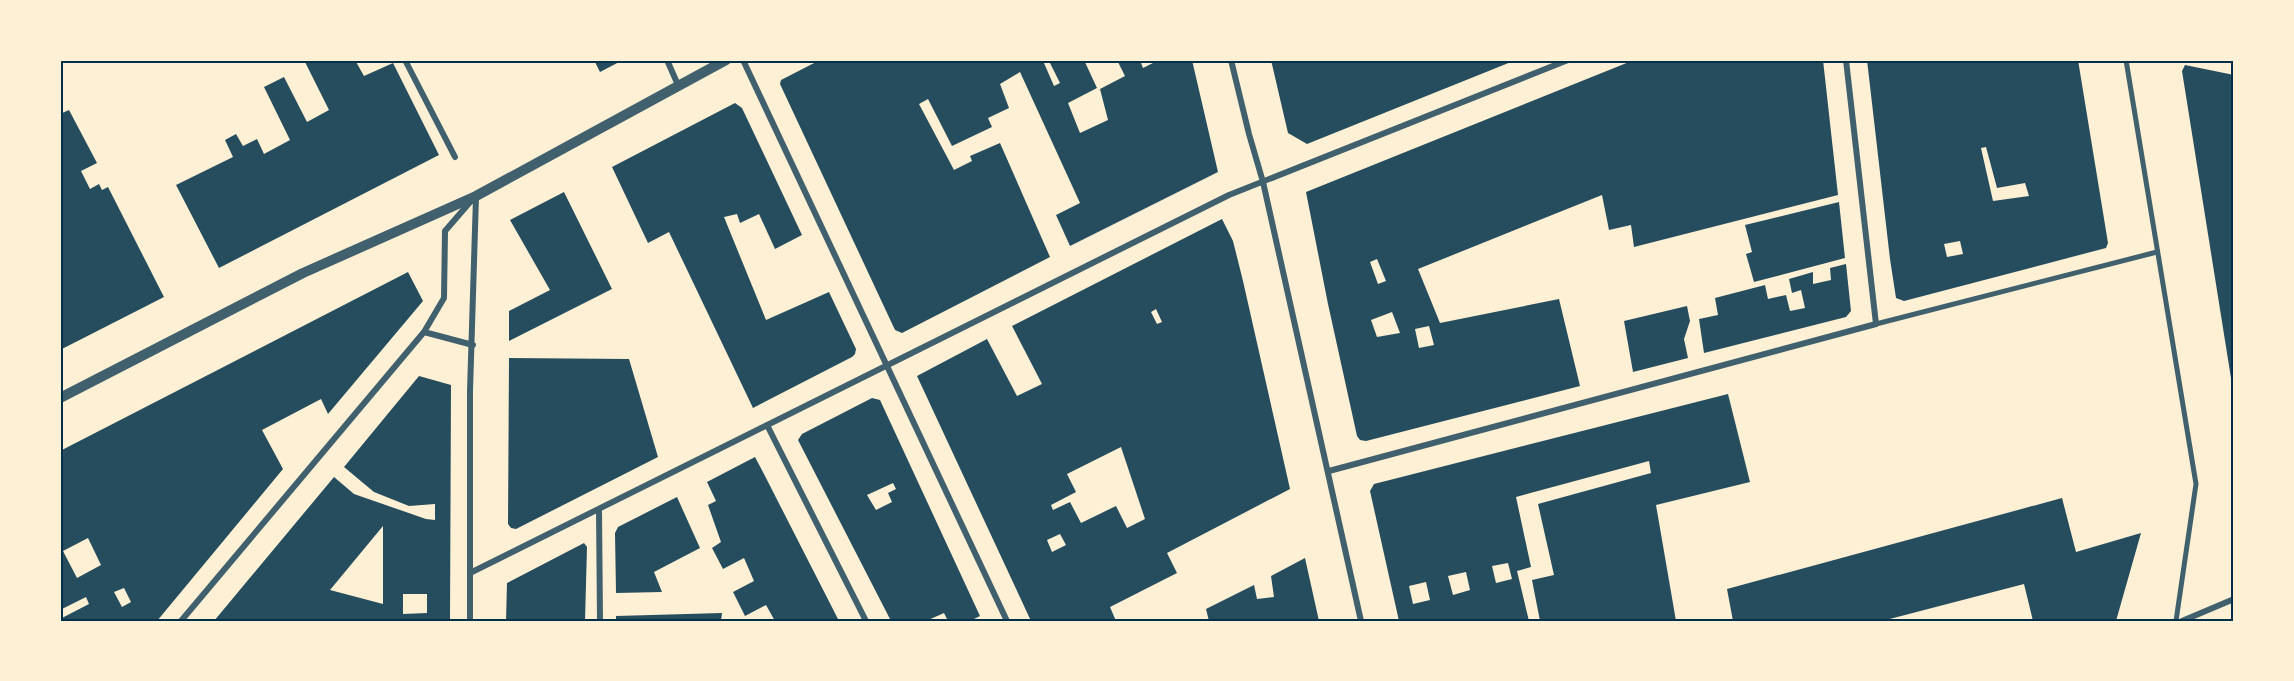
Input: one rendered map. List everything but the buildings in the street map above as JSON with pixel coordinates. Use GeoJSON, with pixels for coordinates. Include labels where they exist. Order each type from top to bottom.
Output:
{"type":"FeatureCollection","features":[{"type":"Feature","properties":{"kind":"street"},"geometry":{"type":"LineString","coordinates":[[405,60],[455,157]]}},
{"type":"Feature","properties":{"kind":"street"},"geometry":{"type":"LineString","coordinates":[[667,60],[678,85]]}},
{"type":"Feature","properties":{"kind":"street"},"geometry":{"type":"LineString","coordinates":[[60,398],[303,273],[476,196],[726,60]]}},
{"type":"Feature","properties":{"kind":"street"},"geometry":{"type":"LineString","coordinates":[[743,60],[1007,621]]}},
{"type":"Feature","properties":{"kind":"street"},"geometry":{"type":"LineString","coordinates":[[1231,60],[1248,134],[1263,182],[1361,621]]}},
{"type":"Feature","properties":{"kind":"street"},"geometry":{"type":"LineString","coordinates":[[470,573],[1229,195],[1568,60]]}},
{"type":"Feature","properties":{"kind":"street"},"geometry":{"type":"LineString","coordinates":[[1846,60],[1876,324]]}},
{"type":"Feature","properties":{"kind":"street"},"geometry":{"type":"LineString","coordinates":[[2126,60],[2196,484],[2176,621]]}},
{"type":"Feature","properties":{"kind":"street"},"geometry":{"type":"LineString","coordinates":[[181,621],[424,332],[444,298],[445,231],[476,196]]}},
{"type":"Feature","properties":{"kind":"street"},"geometry":{"type":"LineString","coordinates":[[470,621],[470,391],[476,196]]}},
{"type":"Feature","properties":{"kind":"street"},"geometry":{"type":"LineString","coordinates":[[1329,471],[1876,324],[2157,252]]}},
{"type":"Feature","properties":{"kind":"street"},"geometry":{"type":"LineString","coordinates":[[424,332],[473,345]]}},
{"type":"Feature","properties":{"kind":"street"},"geometry":{"type":"LineString","coordinates":[[767,424],[866,621]]}},
{"type":"Feature","properties":{"kind":"street"},"geometry":{"type":"LineString","coordinates":[[599,510],[600,621]]}},
{"type":"Feature","properties":{"kind":"street"},"geometry":{"type":"LineString","coordinates":[[2182,621],[2234,599]]}}]}
